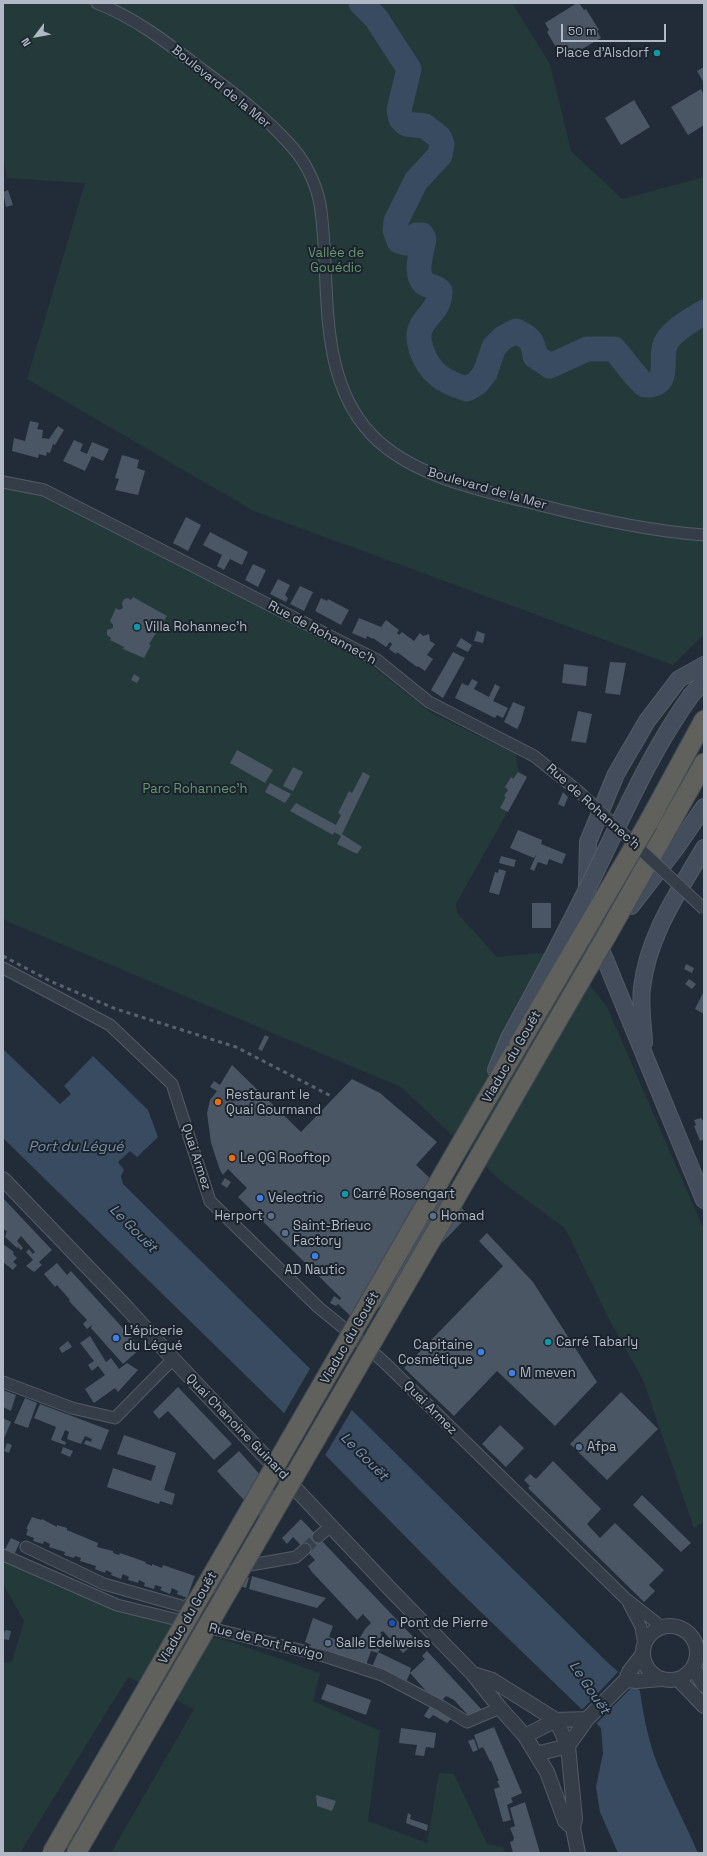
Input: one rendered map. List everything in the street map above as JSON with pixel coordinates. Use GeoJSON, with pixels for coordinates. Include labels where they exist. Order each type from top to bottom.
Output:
{"type":"FeatureCollection","features":[{"type":"Feature","properties":{"kind":"highway","name":"Viaduc du Gouët"},"geometry":{"type":"LineString","coordinates":[[52,1853],[648,823],[704,720]]}},
{"type":"Feature","properties":{"kind":"highway","name":"Viaduc du Gouët"},"geometry":{"type":"LineString","coordinates":[[76,1853],[607,935],[670,843],[704,763]]}},
{"type":"Feature","properties":{"kind":"main road"},"geometry":{"type":"LineString","coordinates":[[704,665],[679,679],[647,721],[616,774],[588,842],[587,887],[592,930],[704,1200]]}},
{"type":"Feature","properties":{"kind":"main road"},"geometry":{"type":"LineString","coordinates":[[474,1122],[509,1038],[546,971],[649,761],[674,719],[692,694],[704,682]]}},
{"type":"Feature","properties":{"kind":"main road"},"geometry":{"type":"LineString","coordinates":[[670,843],[704,807]]}},
{"type":"Feature","properties":{"kind":"main road"},"geometry":{"type":"LineString","coordinates":[[644,1055],[642,989],[647,958],[658,928],[704,848]]}},
{"type":"Feature","properties":{"kind":"street","name":"Boulevard de la Mer"},"geometry":{"type":"LineString","coordinates":[[97,3],[134,21],[164,41],[232,92],[277,131],[293,148],[303,162],[310,174],[319,202],[327,308],[335,362],[342,385],[355,412],[370,433],[390,452],[432,475],[504,496],[606,522],[671,533],[704,536]]}},
{"type":"Feature","properties":{"kind":"street","name":"Rue de Rohannec'h"},"geometry":{"type":"LineString","coordinates":[[3,482],[44,490],[377,660],[429,702],[534,756],[578,791],[704,908]]}},
{"type":"Feature","properties":{"kind":"street","name":"Quai Armez"},"geometry":{"type":"LineString","coordinates":[[3,968],[110,1025],[172,1084],[210,1201],[318,1307],[384,1362],[625,1598],[662,1627]]}},
{"type":"Feature","properties":{"kind":"street","name":"Quai Chanoine Guinard"},"geometry":{"type":"LineString","coordinates":[[3,1179],[126,1307],[173,1359],[405,1605],[472,1673],[525,1736],[547,1772],[565,1821],[573,1828]]}},
{"type":"Feature","properties":{"kind":"street"},"geometry":{"type":"LineString","coordinates":[[3,1382],[72,1408],[115,1418],[173,1359]]}},
{"type":"Feature","properties":{"kind":"street"},"geometry":{"type":"LineString","coordinates":[[318,1537],[331,1526]]}},
{"type":"Feature","properties":{"kind":"street"},"geometry":{"type":"LineString","coordinates":[[26,1547],[104,1584],[185,1607],[239,1567],[296,1557],[305,1549]]}},
{"type":"Feature","properties":{"kind":"street","name":"Rue de Port Favigo"},"geometry":{"type":"LineString","coordinates":[[3,1556],[118,1605],[324,1656],[382,1674],[435,1702],[467,1722],[500,1708]]}},
{"type":"Feature","properties":{"kind":"street","name":"Quai Armez"},"geometry":{"type":"LineString","coordinates":[[625,1598],[641,1626],[643,1650]]}},
{"type":"Feature","properties":{"kind":"street"},"geometry":{"type":"LineString","coordinates":[[536,1754],[568,1746],[587,1719],[626,1680],[650,1634],[662,1627],[678,1627],[691,1636],[700,1651],[696,1656],[693,1667],[684,1676],[678,1679],[637,1681],[626,1680]]}},
{"type":"Feature","properties":{"kind":"street"},"geometry":{"type":"LineString","coordinates":[[643,1650],[648,1669],[661,1679]]}},
{"type":"Feature","properties":{"kind":"street"},"geometry":{"type":"LineString","coordinates":[[693,1667],[704,1685]]}},
{"type":"Feature","properties":{"kind":"street","name":"Quai Chanoine Guinard"},"geometry":{"type":"LineString","coordinates":[[472,1673],[492,1680],[559,1726]]}},
{"type":"Feature","properties":{"kind":"street"},"geometry":{"type":"LineString","coordinates":[[678,1679],[704,1706]]}},
{"type":"Feature","properties":{"kind":"street"},"geometry":{"type":"LineString","coordinates":[[525,1736],[587,1719]]}},
{"type":"Feature","properties":{"kind":"street"},"geometry":{"type":"LineString","coordinates":[[559,1726],[568,1746],[575,1819],[573,1828],[578,1853]]}},
{"type":"Feature","properties":{"kind":"green space","name":"Vallée de Gouédic"},"geometry":{"type":"Polygon","coordinates":[[[3,3],[512,3],[550,64],[571,151],[622,199],[704,177],[704,634],[673,665],[254,511],[27,379],[85,183],[7,178],[3,160],[3,3]]]}},
{"type":"Feature","properties":{"kind":"green space","name":"Parc Rohannec'h"},"geometry":{"type":"Polygon","coordinates":[[[3,487],[47,497],[367,662],[430,712],[516,754],[518,770],[527,777],[456,904],[457,913],[497,957],[564,951],[607,1007],[704,1230],[704,1522],[694,1528],[643,1380],[610,1321],[565,1228],[501,1181],[401,1087],[9,922],[3,918],[3,487]]]}},
{"type":"Feature","properties":{"kind":"green space"},"geometry":{"type":"Polygon","coordinates":[[[3,1560],[58,1587],[115,1609],[235,1643],[320,1673],[313,1701],[380,1731],[368,1821],[427,1843],[439,1773],[454,1774],[487,1844],[503,1847],[505,1853],[111,1853],[194,1709],[128,1677],[20,1853],[3,1853],[3,1663],[12,1662],[24,1621],[3,1584],[3,1560]]]}},
{"type":"Feature","properties":{"kind":"water","name":"Port du Légué"},"geometry":{"type":"Polygon","coordinates":[[[3,1049],[60,1104],[71,1094],[64,1086],[93,1056],[148,1110],[158,1137],[137,1157],[130,1151],[118,1162],[124,1170],[121,1176],[123,1184],[606,1661],[640,1691],[649,1739],[654,1755],[698,1853],[618,1853],[600,1812],[596,1787],[603,1753],[601,1728],[454,1586],[280,1409],[3,1138],[3,1049]]]}},
{"type":"Feature","properties":{"kind":"pier"},"geometry":{"type":"Polygon","coordinates":[[[311,1367],[353,1408],[324,1457],[283,1415],[311,1367]]]}},
{"type":"Feature","properties":{"kind":"pier"},"geometry":{"type":"Polygon","coordinates":[[[618,1672],[633,1686],[595,1725],[580,1712],[618,1672]]]}},
{"type":"Feature","properties":{"kind":"building"},"geometry":{"type":"Polygon","coordinates":[[[579,3],[584,10],[586,9],[599,30],[597,31],[601,38],[565,59],[562,52],[559,53],[547,32],[549,30],[545,23],[579,3]]]}},
{"type":"Feature","properties":{"kind":"building"},"geometry":{"type":"Polygon","coordinates":[[[704,67],[704,83],[697,71],[704,67]]]}},
{"type":"Feature","properties":{"kind":"building"},"geometry":{"type":"Polygon","coordinates":[[[701,89],[704,95],[704,125],[688,135],[671,107],[701,89]]]}},
{"type":"Feature","properties":{"kind":"building"},"geometry":{"type":"Polygon","coordinates":[[[634,100],[650,127],[621,145],[605,118],[634,100]]]}},
{"type":"Feature","properties":{"kind":"building"},"geometry":{"type":"Polygon","coordinates":[[[8,190],[13,205],[6,207],[3,192],[8,190]]]}},
{"type":"Feature","properties":{"kind":"building"},"geometry":{"type":"Polygon","coordinates":[[[30,421],[39,423],[37,429],[43,430],[42,438],[49,439],[58,426],[64,430],[55,445],[53,444],[50,453],[47,452],[46,456],[39,454],[38,458],[12,451],[14,438],[25,441],[30,421]]]}},
{"type":"Feature","properties":{"kind":"building"},"geometry":{"type":"Polygon","coordinates":[[[74,440],[83,444],[80,451],[87,454],[92,442],[109,449],[103,461],[92,456],[85,471],[63,461],[74,440]]]}},
{"type":"Feature","properties":{"kind":"building"},"geometry":{"type":"Polygon","coordinates":[[[122,455],[139,460],[137,468],[145,471],[138,495],[115,490],[119,479],[115,478],[122,455]]]}},
{"type":"Feature","properties":{"kind":"building"},"geometry":{"type":"Polygon","coordinates":[[[186,517],[201,525],[188,551],[173,543],[186,517]]]}},
{"type":"Feature","properties":{"kind":"building"},"geometry":{"type":"Polygon","coordinates":[[[210,532],[248,552],[242,565],[230,559],[224,570],[217,566],[222,555],[203,545],[210,532]]]}},
{"type":"Feature","properties":{"kind":"building"},"geometry":{"type":"Polygon","coordinates":[[[253,564],[266,570],[258,587],[245,580],[253,564]]]}},
{"type":"Feature","properties":{"kind":"building"},"geometry":{"type":"Polygon","coordinates":[[[278,579],[290,585],[285,595],[288,598],[286,602],[270,594],[278,579]]]}},
{"type":"Feature","properties":{"kind":"building"},"geometry":{"type":"Polygon","coordinates":[[[300,586],[313,592],[304,611],[290,604],[300,586]]]}},
{"type":"Feature","properties":{"kind":"building","name":"Villa Rohannec'h"},"geometry":{"type":"Polygon","coordinates":[[[133,597],[167,616],[149,644],[151,645],[144,658],[123,649],[124,647],[110,640],[111,638],[107,635],[107,630],[113,628],[110,621],[116,608],[119,610],[123,608],[122,603],[124,599],[128,598],[131,600],[133,597]]]}},
{"type":"Feature","properties":{"kind":"building"},"geometry":{"type":"Polygon","coordinates":[[[321,598],[327,601],[328,599],[349,610],[341,625],[315,611],[321,598]]]}},
{"type":"Feature","properties":{"kind":"building"},"geometry":{"type":"Polygon","coordinates":[[[359,618],[381,627],[386,620],[399,630],[397,633],[399,635],[402,632],[414,641],[420,633],[423,636],[429,634],[430,641],[435,644],[427,655],[433,659],[425,671],[397,652],[396,654],[389,649],[392,644],[390,642],[386,647],[373,638],[367,636],[366,639],[352,633],[359,618]]]}},
{"type":"Feature","properties":{"kind":"building"},"geometry":{"type":"Polygon","coordinates":[[[477,631],[485,634],[483,643],[474,641],[477,631]]]}},
{"type":"Feature","properties":{"kind":"building"},"geometry":{"type":"Polygon","coordinates":[[[461,638],[472,645],[468,652],[456,646],[461,638]]]}},
{"type":"Feature","properties":{"kind":"building"},"geometry":{"type":"Polygon","coordinates":[[[453,652],[465,658],[443,698],[431,690],[453,652]]]}},
{"type":"Feature","properties":{"kind":"building"},"geometry":{"type":"Polygon","coordinates":[[[610,662],[626,663],[620,695],[605,693],[610,662]]]}},
{"type":"Feature","properties":{"kind":"building"},"geometry":{"type":"Polygon","coordinates":[[[564,664],[588,667],[586,686],[562,683],[564,664]]]}},
{"type":"Feature","properties":{"kind":"building"},"geometry":{"type":"Polygon","coordinates":[[[134,674],[140,678],[137,683],[131,680],[134,674]]]}},
{"type":"Feature","properties":{"kind":"building"},"geometry":{"type":"Polygon","coordinates":[[[472,679],[478,682],[474,689],[489,697],[495,684],[500,687],[493,701],[508,708],[503,718],[497,715],[495,718],[455,698],[462,683],[468,686],[472,679]]]}},
{"type":"Feature","properties":{"kind":"building"},"geometry":{"type":"Polygon","coordinates":[[[513,702],[525,707],[517,729],[504,722],[513,702]]]}},
{"type":"Feature","properties":{"kind":"building"},"geometry":{"type":"Polygon","coordinates":[[[578,711],[592,714],[586,743],[571,741],[578,711]]]}},
{"type":"Feature","properties":{"kind":"building"},"geometry":{"type":"Polygon","coordinates":[[[237,750],[273,770],[265,783],[230,763],[237,750]]]}},
{"type":"Feature","properties":{"kind":"building"},"geometry":{"type":"Polygon","coordinates":[[[293,767],[303,772],[293,791],[283,786],[293,767]]]}},
{"type":"Feature","properties":{"kind":"building"},"geometry":{"type":"Polygon","coordinates":[[[363,772],[370,776],[342,834],[362,847],[357,854],[337,844],[341,836],[334,832],[333,835],[290,811],[296,803],[336,825],[341,815],[338,813],[349,791],[352,793],[363,772]]]}},
{"type":"Feature","properties":{"kind":"building"},"geometry":{"type":"Polygon","coordinates":[[[518,772],[527,777],[508,812],[500,808],[506,797],[504,796],[508,790],[505,787],[511,777],[513,779],[518,772]]]}},
{"type":"Feature","properties":{"kind":"building"},"geometry":{"type":"Polygon","coordinates":[[[270,783],[291,794],[285,803],[265,792],[270,783]]]}},
{"type":"Feature","properties":{"kind":"building"},"geometry":{"type":"Polygon","coordinates":[[[563,792],[568,797],[564,807],[558,804],[563,792]]]}},
{"type":"Feature","properties":{"kind":"building"},"geometry":{"type":"Polygon","coordinates":[[[518,830],[542,840],[541,844],[566,854],[562,864],[549,859],[547,865],[538,862],[534,871],[530,869],[537,853],[534,858],[510,848],[518,830]]]}},
{"type":"Feature","properties":{"kind":"building"},"geometry":{"type":"Polygon","coordinates":[[[501,856],[516,860],[514,867],[499,863],[501,856]]]}},
{"type":"Feature","properties":{"kind":"building"},"geometry":{"type":"Polygon","coordinates":[[[499,869],[506,871],[499,895],[489,892],[495,872],[498,873],[499,869]]]}},
{"type":"Feature","properties":{"kind":"building"},"geometry":{"type":"Polygon","coordinates":[[[532,903],[551,903],[551,928],[532,928],[532,903]]]}},
{"type":"Feature","properties":{"kind":"building"},"geometry":{"type":"Polygon","coordinates":[[[686,964],[694,968],[692,973],[684,969],[686,964]]]}},
{"type":"Feature","properties":{"kind":"building"},"geometry":{"type":"Polygon","coordinates":[[[689,979],[696,984],[692,989],[685,984],[689,979]]]}},
{"type":"Feature","properties":{"kind":"building"},"geometry":{"type":"Polygon","coordinates":[[[704,991],[704,1014],[695,1009],[704,991]]]}},
{"type":"Feature","properties":{"kind":"building"},"geometry":{"type":"Polygon","coordinates":[[[265,1035],[269,1037],[262,1051],[258,1049],[265,1035]]]}},
{"type":"Feature","properties":{"kind":"building","name":"Carré Rosengart"},"geometry":{"type":"Polygon","coordinates":[[[232,1065],[301,1132],[352,1079],[380,1093],[437,1142],[416,1165],[469,1215],[361,1326],[338,1304],[336,1306],[330,1303],[334,1296],[340,1300],[341,1298],[238,1197],[247,1188],[228,1169],[223,1175],[220,1170],[211,1143],[207,1113],[210,1100],[217,1091],[210,1087],[214,1081],[220,1085],[232,1065]]]}},
{"type":"Feature","properties":{"kind":"building"},"geometry":{"type":"Polygon","coordinates":[[[701,1118],[704,1122],[704,1139],[700,1141],[694,1126],[696,1125],[694,1120],[701,1118]]]}},
{"type":"Feature","properties":{"kind":"building"},"geometry":{"type":"Polygon","coordinates":[[[225,1178],[231,1182],[227,1188],[221,1184],[225,1178]]]}},
{"type":"Feature","properties":{"kind":"building"},"geometry":{"type":"Polygon","coordinates":[[[3,1198],[52,1250],[39,1262],[42,1265],[34,1272],[26,1266],[33,1260],[26,1252],[29,1249],[33,1254],[35,1252],[21,1236],[17,1241],[23,1248],[21,1250],[5,1237],[7,1231],[3,1229],[3,1198]]]}},
{"type":"Feature","properties":{"kind":"building"},"geometry":{"type":"Polygon","coordinates":[[[487,1233],[533,1282],[597,1382],[555,1426],[497,1371],[454,1416],[404,1368],[503,1266],[479,1241],[487,1233]]]}},
{"type":"Feature","properties":{"kind":"building"},"geometry":{"type":"Polygon","coordinates":[[[3,1244],[14,1252],[13,1254],[17,1258],[13,1262],[17,1265],[13,1270],[3,1262],[3,1244]]]}},
{"type":"Feature","properties":{"kind":"building"},"geometry":{"type":"Polygon","coordinates":[[[57,1263],[67,1275],[71,1271],[141,1348],[123,1364],[91,1328],[92,1325],[87,1329],[83,1324],[87,1320],[69,1301],[70,1300],[57,1285],[55,1287],[44,1274],[57,1263]]]}},
{"type":"Feature","properties":{"kind":"building"},"geometry":{"type":"Polygon","coordinates":[[[90,1336],[106,1362],[111,1358],[119,1369],[127,1363],[138,1370],[118,1392],[115,1388],[94,1403],[85,1389],[105,1375],[98,1366],[92,1371],[88,1365],[94,1361],[80,1343],[90,1336]]]}},
{"type":"Feature","properties":{"kind":"building"},"geometry":{"type":"Polygon","coordinates":[[[68,1341],[72,1347],[62,1353],[59,1348],[68,1341]]]}},
{"type":"Feature","properties":{"kind":"building"},"geometry":{"type":"Polygon","coordinates":[[[178,1387],[232,1444],[214,1460],[168,1411],[159,1419],[153,1412],[178,1387]]]}},
{"type":"Feature","properties":{"kind":"building"},"geometry":{"type":"Polygon","coordinates":[[[3,1390],[16,1395],[11,1411],[3,1407],[3,1390]]]}},
{"type":"Feature","properties":{"kind":"building"},"geometry":{"type":"Polygon","coordinates":[[[621,1392],[658,1429],[607,1480],[570,1444],[621,1392]]]}},
{"type":"Feature","properties":{"kind":"building"},"geometry":{"type":"Polygon","coordinates":[[[25,1398],[37,1403],[28,1428],[14,1423],[25,1398]]]}},
{"type":"Feature","properties":{"kind":"building"},"geometry":{"type":"Polygon","coordinates":[[[40,1404],[109,1430],[101,1450],[84,1444],[86,1440],[91,1442],[92,1439],[85,1436],[81,1444],[67,1439],[69,1432],[65,1430],[61,1440],[66,1442],[65,1445],[51,1440],[56,1427],[34,1418],[40,1404]]]}},
{"type":"Feature","properties":{"kind":"building"},"geometry":{"type":"Polygon","coordinates":[[[3,1418],[11,1422],[3,1441],[3,1418]]]}},
{"type":"Feature","properties":{"kind":"building"},"geometry":{"type":"Polygon","coordinates":[[[500,1425],[524,1448],[506,1467],[482,1444],[500,1425]]]}},
{"type":"Feature","properties":{"kind":"building"},"geometry":{"type":"Polygon","coordinates":[[[124,1435],[176,1453],[164,1490],[175,1494],[172,1505],[160,1501],[159,1504],[107,1487],[113,1468],[151,1481],[156,1466],[117,1454],[124,1435]]]}},
{"type":"Feature","properties":{"kind":"building"},"geometry":{"type":"Polygon","coordinates":[[[7,1443],[12,1445],[9,1453],[4,1451],[7,1443]]]}},
{"type":"Feature","properties":{"kind":"building"},"geometry":{"type":"Polygon","coordinates":[[[63,1447],[73,1451],[70,1457],[61,1453],[63,1447]]]}},
{"type":"Feature","properties":{"kind":"building"},"geometry":{"type":"Polygon","coordinates":[[[239,1451],[286,1504],[268,1523],[257,1514],[217,1471],[239,1451]]]}},
{"type":"Feature","properties":{"kind":"building"},"geometry":{"type":"Polygon","coordinates":[[[553,1461],[601,1509],[587,1524],[600,1538],[615,1523],[664,1570],[649,1585],[655,1591],[644,1602],[528,1488],[530,1486],[524,1480],[530,1474],[536,1479],[553,1461]]]}},
{"type":"Feature","properties":{"kind":"building"},"geometry":{"type":"Polygon","coordinates":[[[642,1495],[691,1543],[681,1552],[633,1505],[642,1495]]]}},
{"type":"Feature","properties":{"kind":"building"},"geometry":{"type":"Polygon","coordinates":[[[32,1517],[42,1519],[57,1527],[57,1525],[67,1528],[67,1530],[98,1543],[97,1547],[113,1551],[113,1553],[119,1555],[120,1553],[146,1562],[145,1563],[152,1566],[152,1564],[162,1568],[163,1565],[195,1576],[187,1598],[177,1594],[178,1591],[172,1588],[170,1594],[160,1590],[162,1587],[155,1585],[154,1589],[144,1586],[145,1583],[139,1580],[138,1583],[128,1580],[129,1577],[123,1574],[121,1579],[111,1575],[112,1573],[106,1570],[105,1573],[95,1569],[96,1566],[80,1561],[81,1558],[75,1556],[74,1558],[64,1555],[65,1552],[49,1547],[50,1544],[44,1541],[43,1544],[33,1541],[34,1538],[26,1535],[28,1529],[26,1529],[32,1517]]]}},
{"type":"Feature","properties":{"kind":"building"},"geometry":{"type":"Polygon","coordinates":[[[301,1519],[417,1641],[403,1653],[383,1631],[380,1633],[387,1641],[378,1652],[411,1668],[406,1682],[372,1667],[378,1653],[371,1651],[365,1668],[309,1649],[311,1645],[305,1642],[313,1618],[333,1626],[329,1637],[355,1646],[365,1629],[371,1623],[363,1614],[357,1620],[312,1572],[308,1566],[315,1560],[293,1537],[287,1544],[282,1538],[301,1519]]]}},
{"type":"Feature","properties":{"kind":"building"},"geometry":{"type":"Polygon","coordinates":[[[11,1538],[20,1542],[13,1557],[3,1553],[11,1538]]]}},
{"type":"Feature","properties":{"kind":"building"},"geometry":{"type":"Polygon","coordinates":[[[236,1574],[249,1578],[246,1588],[233,1584],[236,1574]]]}},
{"type":"Feature","properties":{"kind":"building"},"geometry":{"type":"Polygon","coordinates":[[[252,1576],[326,1598],[317,1608],[249,1589],[252,1576]]]}},
{"type":"Feature","properties":{"kind":"building"},"geometry":{"type":"Polygon","coordinates":[[[5,1630],[11,1631],[9,1640],[3,1639],[5,1630]]]}},
{"type":"Feature","properties":{"kind":"building"},"geometry":{"type":"Polygon","coordinates":[[[427,1651],[484,1712],[469,1716],[454,1700],[446,1696],[439,1703],[434,1700],[410,1673],[425,1659],[422,1656],[427,1651]]]}},
{"type":"Feature","properties":{"kind":"building"},"geometry":{"type":"Polygon","coordinates":[[[327,1684],[371,1700],[366,1715],[321,1699],[327,1684]]]}},
{"type":"Feature","properties":{"kind":"building"},"geometry":{"type":"Polygon","coordinates":[[[432,1703],[453,1717],[447,1723],[433,1715],[429,1719],[424,1716],[432,1703]]]}},
{"type":"Feature","properties":{"kind":"building"},"geometry":{"type":"Polygon","coordinates":[[[494,1727],[522,1793],[511,1798],[513,1802],[507,1805],[511,1820],[503,1822],[494,1789],[500,1787],[497,1781],[499,1781],[491,1761],[483,1747],[479,1749],[474,1735],[494,1727]]]}},
{"type":"Feature","properties":{"kind":"building"},"geometry":{"type":"Polygon","coordinates":[[[401,1728],[436,1733],[434,1748],[426,1747],[424,1756],[415,1755],[417,1745],[399,1743],[401,1728]]]}},
{"type":"Feature","properties":{"kind":"building"},"geometry":{"type":"Polygon","coordinates":[[[474,1739],[478,1750],[473,1752],[468,1741],[474,1739]]]}},
{"type":"Feature","properties":{"kind":"building"},"geometry":{"type":"Polygon","coordinates":[[[316,1795],[336,1801],[332,1811],[317,1806],[316,1795]]]}},
{"type":"Feature","properties":{"kind":"building"},"geometry":{"type":"Polygon","coordinates":[[[525,1802],[540,1853],[513,1853],[510,1842],[513,1841],[514,1838],[510,1828],[515,1826],[510,1808],[525,1802]]]}},
{"type":"Feature","properties":{"kind":"building"},"geometry":{"type":"Polygon","coordinates":[[[408,1813],[411,1815],[410,1819],[428,1825],[427,1831],[406,1823],[408,1813]]]}},
{"type":"Feature","properties":{"kind":"waterway"},"geometry":{"type":"LineString","coordinates":[[361,3],[376,18],[409,69],[399,110],[401,119],[406,124],[425,126],[439,137],[442,144],[440,155],[416,181],[396,221],[395,230],[399,241],[406,243],[416,235],[422,235],[424,239],[420,255],[419,268],[421,279],[424,283],[440,291],[440,297],[436,306],[419,331],[421,349],[424,357],[438,375],[444,380],[467,389],[477,383],[485,373],[494,347],[503,338],[516,331],[530,340],[535,356],[550,366],[587,349],[614,349],[645,385],[654,384],[659,381],[662,375],[664,347],[670,336],[679,328],[704,312]]}},
{"type":"Feature","properties":{"kind":"tunnel"},"geometry":{"type":"LineString","coordinates":[[305,1549],[318,1537]]}},
{"type":"Feature","properties":{"kind":"railway"},"geometry":{"type":"LineString","coordinates":[[3,956],[50,981],[116,1009],[236,1047],[331,1096]]}},
{"type":"Feature","properties":{"kind":"place","name":"Place d'Alsdorf"},"geometry":{"type":"Point","coordinates":[657,53]}},
{"type":"Feature","properties":{"kind":"place","name":"Villa Rohannec'h"},"geometry":{"type":"Point","coordinates":[137,627]}},
{"type":"Feature","properties":{"kind":"place","name":"Restaurant le Quai Gourmand"},"geometry":{"type":"Point","coordinates":[218,1102]}},
{"type":"Feature","properties":{"kind":"place","name":"Le QG Rooftop"},"geometry":{"type":"Point","coordinates":[232,1158]}},
{"type":"Feature","properties":{"kind":"place","name":"Carré Rosengart"},"geometry":{"type":"Point","coordinates":[345,1194]}},
{"type":"Feature","properties":{"kind":"place","name":"Velectric"},"geometry":{"type":"Point","coordinates":[260,1198]}},
{"type":"Feature","properties":{"kind":"place","name":"Herport"},"geometry":{"type":"Point","coordinates":[271,1216]}},
{"type":"Feature","properties":{"kind":"place","name":"Homad"},"geometry":{"type":"Point","coordinates":[433,1216]}},
{"type":"Feature","properties":{"kind":"place","name":"Saint-Brieuc Factory"},"geometry":{"type":"Point","coordinates":[285,1233]}},
{"type":"Feature","properties":{"kind":"place","name":"AD Nautic"},"geometry":{"type":"Point","coordinates":[315,1256]}},
{"type":"Feature","properties":{"kind":"place","name":"L'épicerie du Légué"},"geometry":{"type":"Point","coordinates":[116,1338]}},
{"type":"Feature","properties":{"kind":"place","name":"Carré Tabarly"},"geometry":{"type":"Point","coordinates":[548,1342]}},
{"type":"Feature","properties":{"kind":"place","name":"Capitaine Cosmétique"},"geometry":{"type":"Point","coordinates":[481,1352]}},
{"type":"Feature","properties":{"kind":"place","name":"M meven"},"geometry":{"type":"Point","coordinates":[512,1373]}},
{"type":"Feature","properties":{"kind":"place","name":"Afpa"},"geometry":{"type":"Point","coordinates":[579,1447]}},
{"type":"Feature","properties":{"kind":"place","name":"Pont de Pierre"},"geometry":{"type":"Point","coordinates":[392,1623]}},
{"type":"Feature","properties":{"kind":"place","name":"Salle Edelweiss"},"geometry":{"type":"Point","coordinates":[328,1643]}},
{"type":"Feature","properties":{"kind":"water label","name":"Le Gouët"},"geometry":{"type":"Point","coordinates":[133,1229]}},
{"type":"Feature","properties":{"kind":"water label","name":"Le Gouët"},"geometry":{"type":"Point","coordinates":[364,1457]}},
{"type":"Feature","properties":{"kind":"water label","name":"Le Gouët"},"geometry":{"type":"Point","coordinates":[589,1688]}}]}
